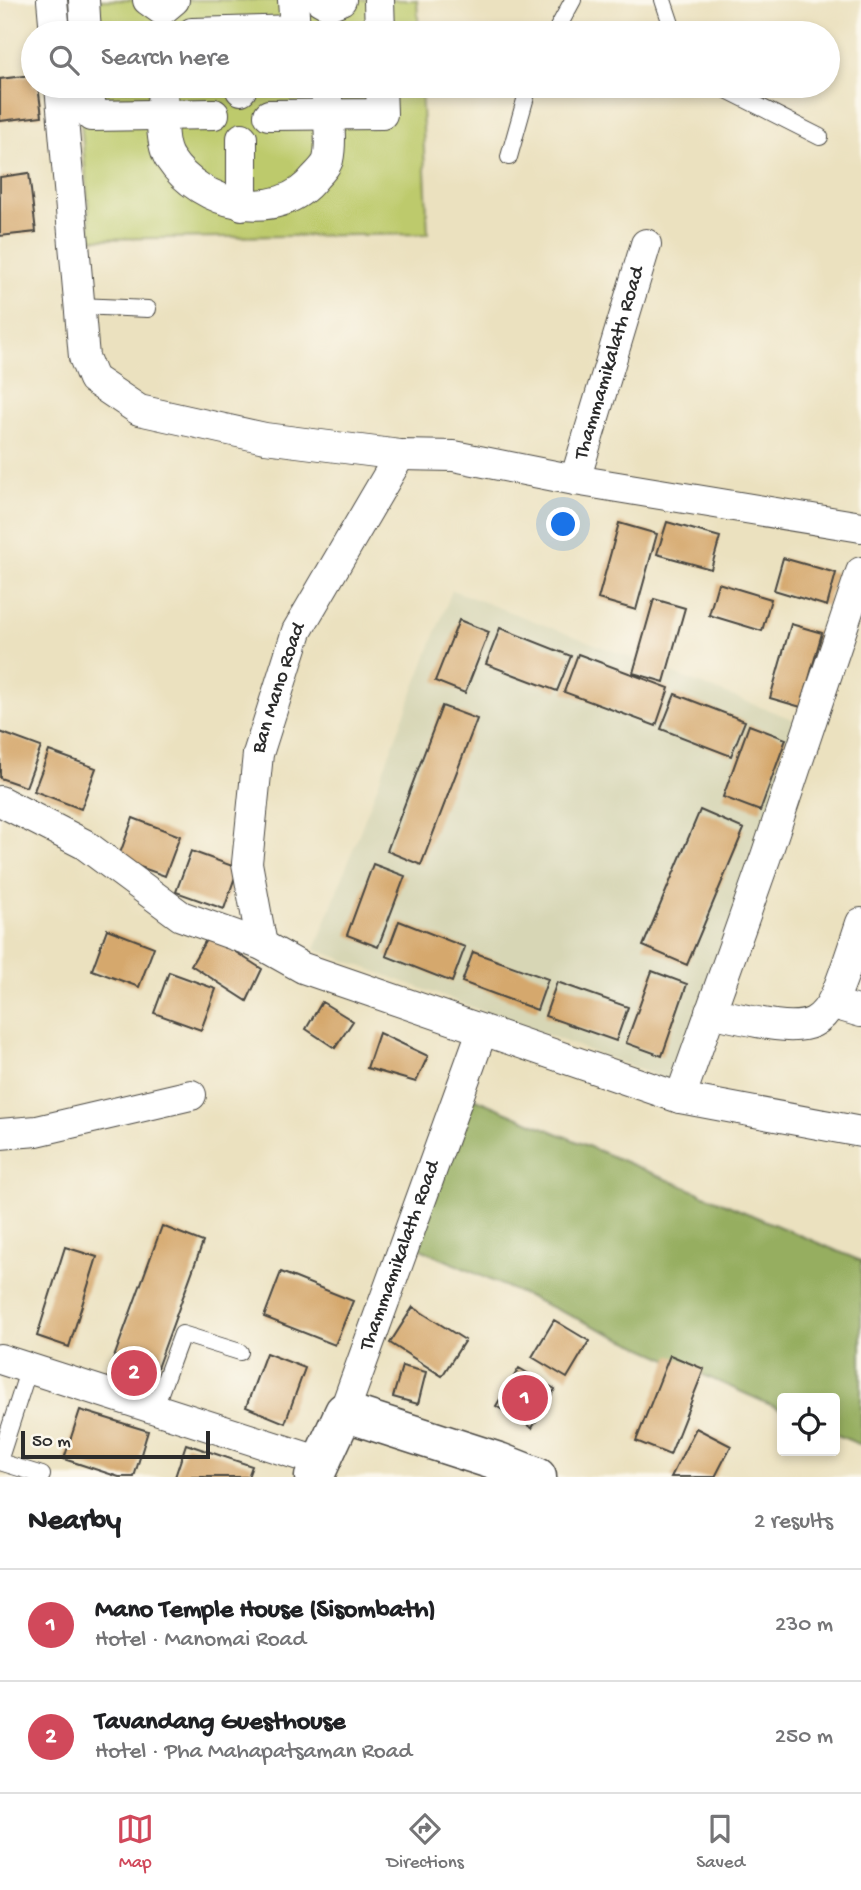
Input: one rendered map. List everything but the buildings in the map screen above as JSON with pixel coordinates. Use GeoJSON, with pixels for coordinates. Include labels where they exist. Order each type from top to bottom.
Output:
{"type":"FeatureCollection","features":[{"type":"Feature","properties":{"kind":"street"},"geometry":{"type":"LineString","coordinates":[[52,0],[54,21]]}},
{"type":"Feature","properties":{"kind":"street"},"geometry":{"type":"LineString","coordinates":[[84,0],[85,21]]}},
{"type":"Feature","properties":{"kind":"street"},"geometry":{"type":"LineString","coordinates":[[148,0],[162,10],[174,0]]}},
{"type":"Feature","properties":{"kind":"street"},"geometry":{"type":"LineString","coordinates":[[191,0],[192,21]]}},
{"type":"Feature","properties":{"kind":"street"},"geometry":{"type":"LineString","coordinates":[[293,0],[295,21]]}},
{"type":"Feature","properties":{"kind":"street"},"geometry":{"type":"LineString","coordinates":[[320,0],[329,5],[341,0]]}},
{"type":"Feature","properties":{"kind":"street"},"geometry":{"type":"LineString","coordinates":[[379,0],[380,21]]}},
{"type":"Feature","properties":{"kind":"street"},"geometry":{"type":"LineString","coordinates":[[61,98],[84,357],[93,379],[139,410],[265,438],[400,455],[454,456],[575,480],[861,527]]}},
{"type":"Feature","properties":{"kind":"street"},"geometry":{"type":"LineString","coordinates":[[90,98],[91,116],[162,100],[214,114]]}},
{"type":"Feature","properties":{"kind":"street"},"geometry":{"type":"LineString","coordinates":[[269,115],[327,100],[382,114],[381,98]]}},
{"type":"Feature","properties":{"kind":"street"},"geometry":{"type":"LineString","coordinates":[[162,100],[168,158],[201,192],[242,205],[274,203],[305,191],[328,162],[327,100]]}},
{"type":"Feature","properties":{"kind":"street"},"geometry":{"type":"LineString","coordinates":[[242,138],[242,205]]}},
{"type":"Feature","properties":{"kind":"street","name":"Thammamikalath Road"},"geometry":{"type":"LineString","coordinates":[[575,480],[646,244]]}},
{"type":"Feature","properties":{"kind":"street","name":"Ban Mano Road"},"geometry":{"type":"LineString","coordinates":[[262,945],[247,863],[258,754],[298,631],[400,455]]}},
{"type":"Feature","properties":{"kind":"street"},"geometry":{"type":"LineString","coordinates":[[680,1098],[861,572]]}},
{"type":"Feature","properties":{"kind":"street"},"geometry":{"type":"LineString","coordinates":[[0,801],[84,844],[181,916],[262,945],[303,968],[680,1098],[861,1132]]}},
{"type":"Feature","properties":{"kind":"street"},"geometry":{"type":"LineString","coordinates":[[710,1012],[776,1027],[800,1027],[817,1023],[847,1008],[861,923]]}},
{"type":"Feature","properties":{"kind":"street","name":"Thammamikalath Road"},"geometry":{"type":"LineString","coordinates":[[318,1470],[344,1412],[482,1031]]}},
{"type":"Feature","properties":{"kind":"street"},"geometry":{"type":"LineString","coordinates":[[0,1134],[37,1130],[191,1095]]}},
{"type":"Feature","properties":{"kind":"street"},"geometry":{"type":"LineString","coordinates":[[0,1359],[154,1409],[318,1470]]}},
{"type":"Feature","properties":{"kind":"street"},"geometry":{"type":"LineString","coordinates":[[344,1412],[537,1477]]}},
{"type":"Feature","properties":{"kind":"lane"},"geometry":{"type":"LineString","coordinates":[[562,21],[573,0]]}},
{"type":"Feature","properties":{"kind":"lane"},"geometry":{"type":"LineString","coordinates":[[663,0],[670,21]]}},
{"type":"Feature","properties":{"kind":"lane"},"geometry":{"type":"LineString","coordinates":[[509,157],[526,98]]}},
{"type":"Feature","properties":{"kind":"lane"},"geometry":{"type":"LineString","coordinates":[[743,98],[820,137]]}},
{"type":"Feature","properties":{"kind":"lane"},"geometry":{"type":"LineString","coordinates":[[79,306],[148,309]]}},
{"type":"Feature","properties":{"kind":"lane"},"geometry":{"type":"LineString","coordinates":[[154,1409],[182,1334],[240,1352]]}},
{"type":"Feature","properties":{"kind":"lane"},"geometry":{"type":"LineString","coordinates":[[29,1368],[0,1460],[41,1477]]}},
{"type":"Feature","properties":{"kind":"shaded area"},"geometry":{"type":"Polygon","coordinates":[[[452,590],[808,725],[674,1082],[315,949],[452,590]]]}},
{"type":"Feature","properties":{"kind":"green space"},"geometry":{"type":"Polygon","coordinates":[[[71,0],[417,0],[418,21],[72,21],[71,0]]]}},
{"type":"Feature","properties":{"kind":"green space"},"geometry":{"type":"Polygon","coordinates":[[[79,98],[422,98],[428,234],[91,239],[79,98]]]}},
{"type":"Feature","properties":{"kind":"green space"},"geometry":{"type":"Polygon","coordinates":[[[459,1092],[861,1261],[861,1445],[840,1436],[840,1393],[777,1393],[777,1408],[405,1242],[459,1092]]]}},
{"type":"Feature","properties":{"kind":"place","name":"Tavandang Guesthouse"},"geometry":{"type":"Point","coordinates":[134,1373]}},
{"type":"Feature","properties":{"kind":"place","name":"Mano Temple House (Sisombath)"},"geometry":{"type":"Point","coordinates":[525,1398]}}]}
